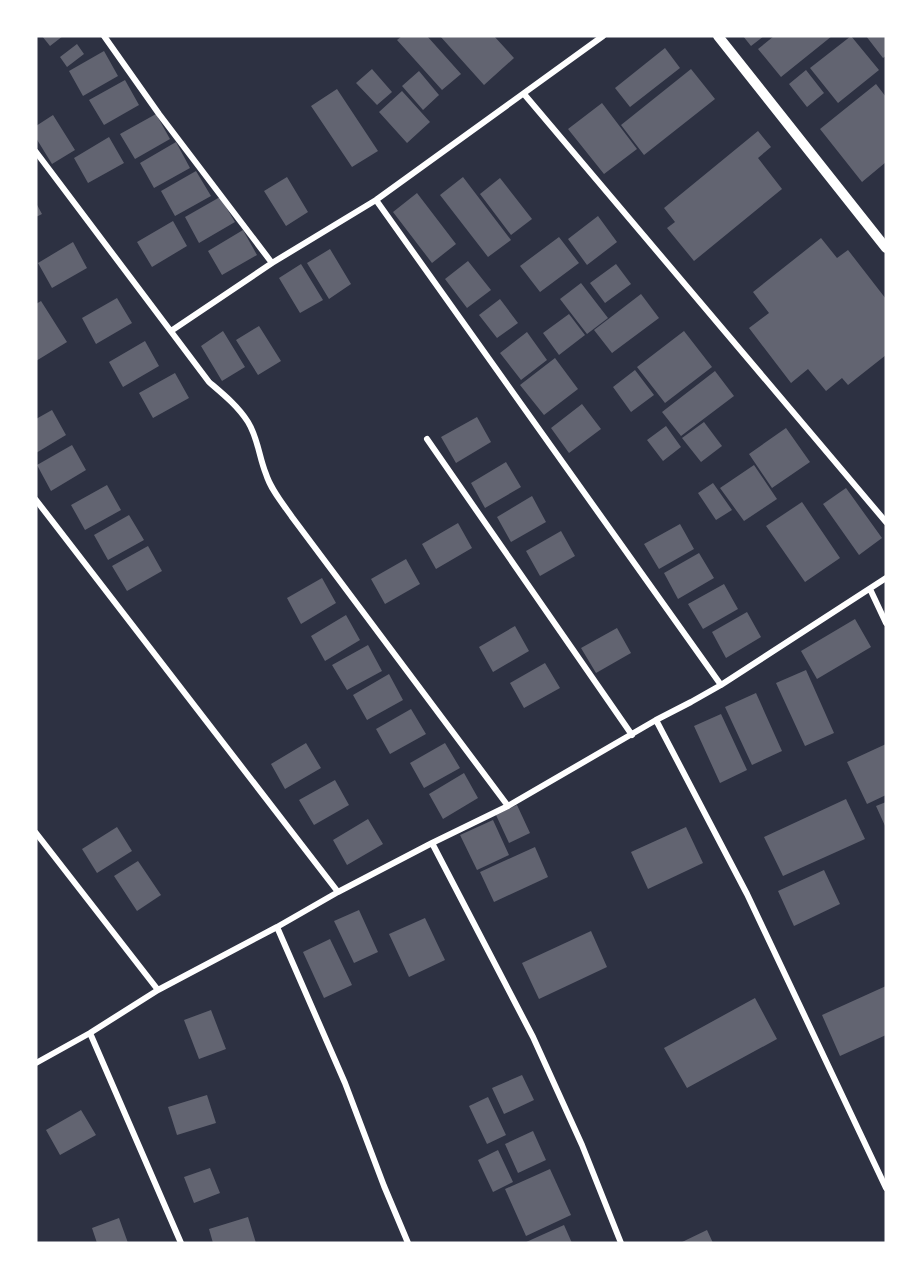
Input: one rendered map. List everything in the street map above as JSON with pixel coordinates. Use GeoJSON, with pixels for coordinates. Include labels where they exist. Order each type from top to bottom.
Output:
{"type":"FeatureCollection","features":[{"type":"Feature","properties":{"kind":"street"},"geometry":{"type":"LineString","coordinates":[[104,36],[159,114],[272,263]]}},
{"type":"Feature","properties":{"kind":"street"},"geometry":{"type":"LineString","coordinates":[[171,331],[272,263],[376,200],[603,36]]}},
{"type":"Feature","properties":{"kind":"street"},"geometry":{"type":"LineString","coordinates":[[718,36],[886,248]]}},
{"type":"Feature","properties":{"kind":"street"},"geometry":{"type":"LineString","coordinates":[[524,94],[886,522]]}},
{"type":"Feature","properties":{"kind":"street"},"geometry":{"type":"LineString","coordinates":[[36,152],[209,382],[248,422],[256,438],[266,475],[292,518],[507,806]]}},
{"type":"Feature","properties":{"kind":"street"},"geometry":{"type":"LineString","coordinates":[[376,200],[721,685]]}},
{"type":"Feature","properties":{"kind":"street"},"geometry":{"type":"LineString","coordinates":[[427,439],[632,735]]}},
{"type":"Feature","properties":{"kind":"street"},"geometry":{"type":"LineString","coordinates":[[36,500],[338,892]]}},
{"type":"Feature","properties":{"kind":"street"},"geometry":{"type":"LineString","coordinates":[[36,1063],[90,1034],[158,990],[338,892],[507,806],[721,685],[886,578]]}},
{"type":"Feature","properties":{"kind":"street"},"geometry":{"type":"LineString","coordinates":[[870,589],[886,622]]}},
{"type":"Feature","properties":{"kind":"street"},"geometry":{"type":"LineString","coordinates":[[657,720],[747,894],[886,1188]]}},
{"type":"Feature","properties":{"kind":"street"},"geometry":{"type":"LineString","coordinates":[[36,833],[158,990]]}},
{"type":"Feature","properties":{"kind":"street"},"geometry":{"type":"LineString","coordinates":[[432,843],[533,1036],[582,1145],[621,1243]]}},
{"type":"Feature","properties":{"kind":"street"},"geometry":{"type":"LineString","coordinates":[[277,927],[345,1083],[408,1243]]}},
{"type":"Feature","properties":{"kind":"street"},"geometry":{"type":"LineString","coordinates":[[90,1034],[181,1243]]}},
{"type":"Feature","properties":{"kind":"building"},"geometry":{"type":"Polygon","coordinates":[[[42,36],[63,36],[50,46],[42,36]]]}},
{"type":"Feature","properties":{"kind":"building"},"geometry":{"type":"Polygon","coordinates":[[[402,36],[427,36],[461,74],[442,90],[397,40],[402,36]]]}},
{"type":"Feature","properties":{"kind":"building"},"geometry":{"type":"Polygon","coordinates":[[[440,36],[494,36],[514,58],[484,85],[440,36]]]}},
{"type":"Feature","properties":{"kind":"building"},"geometry":{"type":"Polygon","coordinates":[[[743,36],[764,36],[751,46],[743,36]]]}},
{"type":"Feature","properties":{"kind":"building"},"geometry":{"type":"Polygon","coordinates":[[[774,36],[832,36],[781,77],[758,49],[774,36]]]}},
{"type":"Feature","properties":{"kind":"building"},"geometry":{"type":"Polygon","coordinates":[[[851,36],[879,70],[838,103],[810,68],[851,36]]]}},
{"type":"Feature","properties":{"kind":"building"},"geometry":{"type":"Polygon","coordinates":[[[866,36],[886,36],[886,56],[883,58],[866,36]]]}},
{"type":"Feature","properties":{"kind":"building"},"geometry":{"type":"Polygon","coordinates":[[[77,44],[84,54],[67,67],[60,57],[77,44]]]}},
{"type":"Feature","properties":{"kind":"building"},"geometry":{"type":"Polygon","coordinates":[[[665,48],[680,68],[630,107],[615,88],[665,48]]]}},
{"type":"Feature","properties":{"kind":"building"},"geometry":{"type":"Polygon","coordinates":[[[104,51],[118,76],[83,96],[69,71],[104,51]]]}},
{"type":"Feature","properties":{"kind":"building"},"geometry":{"type":"Polygon","coordinates":[[[372,69],[392,92],[377,105],[356,83],[372,69]]]}},
{"type":"Feature","properties":{"kind":"building"},"geometry":{"type":"Polygon","coordinates":[[[691,69],[715,99],[644,155],[621,125],[691,69]]]}},
{"type":"Feature","properties":{"kind":"building"},"geometry":{"type":"Polygon","coordinates":[[[806,70],[824,93],[807,107],[789,84],[806,70]]]}},
{"type":"Feature","properties":{"kind":"building"},"geometry":{"type":"Polygon","coordinates":[[[419,71],[439,95],[423,110],[402,86],[419,71]]]}},
{"type":"Feature","properties":{"kind":"building"},"geometry":{"type":"Polygon","coordinates":[[[125,80],[139,105],[104,125],[89,100],[125,80]]]}},
{"type":"Feature","properties":{"kind":"building"},"geometry":{"type":"Polygon","coordinates":[[[876,84],[886,97],[886,162],[862,182],[820,129],[876,84]]]}},
{"type":"Feature","properties":{"kind":"building"},"geometry":{"type":"Polygon","coordinates":[[[337,89],[378,151],[352,167],[311,106],[337,89]]]}},
{"type":"Feature","properties":{"kind":"building"},"geometry":{"type":"Polygon","coordinates":[[[402,91],[430,122],[407,143],[379,112],[402,91]]]}},
{"type":"Feature","properties":{"kind":"building"},"geometry":{"type":"Polygon","coordinates":[[[602,103],[637,149],[604,174],[568,129],[602,103]]]}},
{"type":"Feature","properties":{"kind":"building"},"geometry":{"type":"Polygon","coordinates":[[[156,114],[170,139],[135,159],[120,134],[156,114]]]}},
{"type":"Feature","properties":{"kind":"building"},"geometry":{"type":"Polygon","coordinates":[[[53,115],[75,150],[52,164],[36,138],[36,126],[53,115]]]}},
{"type":"Feature","properties":{"kind":"building"},"geometry":{"type":"Polygon","coordinates":[[[758,131],[771,147],[758,158],[782,189],[694,261],[667,228],[675,222],[664,208],[758,131]]]}},
{"type":"Feature","properties":{"kind":"building"},"geometry":{"type":"Polygon","coordinates":[[[109,137],[124,163],[88,183],[74,158],[109,137]]]}},
{"type":"Feature","properties":{"kind":"building"},"geometry":{"type":"Polygon","coordinates":[[[176,142],[190,168],[154,188],[140,163],[176,142]]]}},
{"type":"Feature","properties":{"kind":"building"},"geometry":{"type":"Polygon","coordinates":[[[196,171],[211,196],[175,216],[161,191],[196,171]]]}},
{"type":"Feature","properties":{"kind":"building"},"geometry":{"type":"Polygon","coordinates":[[[287,177],[308,212],[286,226],[264,191],[287,177]]]}},
{"type":"Feature","properties":{"kind":"building"},"geometry":{"type":"Polygon","coordinates":[[[463,177],[511,240],[488,257],[440,195],[463,177]]]}},
{"type":"Feature","properties":{"kind":"building"},"geometry":{"type":"Polygon","coordinates":[[[500,178],[532,219],[511,235],[480,194],[500,178]]]}},
{"type":"Feature","properties":{"kind":"building"},"geometry":{"type":"Polygon","coordinates":[[[417,193],[456,244],[432,263],[393,212],[417,193]]]}},
{"type":"Feature","properties":{"kind":"building"},"geometry":{"type":"Polygon","coordinates":[[[220,197],[235,222],[199,243],[185,217],[220,197]]]}},
{"type":"Feature","properties":{"kind":"building"},"geometry":{"type":"Polygon","coordinates":[[[36,203],[42,214],[36,217],[36,203]]]}},
{"type":"Feature","properties":{"kind":"building"},"geometry":{"type":"Polygon","coordinates":[[[598,216],[617,242],[587,265],[568,239],[598,216]]]}},
{"type":"Feature","properties":{"kind":"building"},"geometry":{"type":"Polygon","coordinates":[[[173,221],[187,246],[152,267],[137,242],[173,221]]]}},
{"type":"Feature","properties":{"kind":"building"},"geometry":{"type":"Polygon","coordinates":[[[243,230],[257,255],[222,275],[208,251],[243,230]]]}},
{"type":"Feature","properties":{"kind":"building"},"geometry":{"type":"Polygon","coordinates":[[[559,237],[579,263],[540,292],[520,266],[559,237]]]}},
{"type":"Feature","properties":{"kind":"building"},"geometry":{"type":"Polygon","coordinates":[[[821,238],[837,258],[848,250],[886,299],[886,355],[848,385],[842,378],[826,391],[808,369],[791,383],[749,328],[769,313],[753,292],[821,238]]]}},
{"type":"Feature","properties":{"kind":"building"},"geometry":{"type":"Polygon","coordinates":[[[73,242],[87,268],[52,288],[38,263],[73,242]]]}},
{"type":"Feature","properties":{"kind":"building"},"geometry":{"type":"Polygon","coordinates":[[[330,249],[351,284],[329,299],[307,263],[330,249]]]}},
{"type":"Feature","properties":{"kind":"building"},"geometry":{"type":"Polygon","coordinates":[[[468,261],[491,290],[467,308],[445,279],[468,261]]]}},
{"type":"Feature","properties":{"kind":"building"},"geometry":{"type":"Polygon","coordinates":[[[301,264],[323,300],[300,313],[279,278],[301,264]]]}},
{"type":"Feature","properties":{"kind":"building"},"geometry":{"type":"Polygon","coordinates":[[[616,264],[631,284],[605,303],[590,283],[616,264]]]}},
{"type":"Feature","properties":{"kind":"building"},"geometry":{"type":"Polygon","coordinates":[[[581,283],[608,318],[587,334],[560,299],[581,283]]]}},
{"type":"Feature","properties":{"kind":"building"},"geometry":{"type":"Polygon","coordinates":[[[641,294],[659,318],[612,353],[594,330],[641,294]]]}},
{"type":"Feature","properties":{"kind":"building"},"geometry":{"type":"Polygon","coordinates":[[[117,298],[132,323],[96,344],[82,318],[117,298]]]}},
{"type":"Feature","properties":{"kind":"building"},"geometry":{"type":"Polygon","coordinates":[[[500,299],[518,323],[497,338],[479,315],[500,299]]]}},
{"type":"Feature","properties":{"kind":"building"},"geometry":{"type":"Polygon","coordinates":[[[41,301],[67,342],[36,361],[36,304],[41,301]]]}},
{"type":"Feature","properties":{"kind":"building"},"geometry":{"type":"Polygon","coordinates":[[[569,314],[585,335],[559,355],[543,333],[569,314]]]}},
{"type":"Feature","properties":{"kind":"building"},"geometry":{"type":"Polygon","coordinates":[[[259,326],[281,361],[258,375],[236,340],[259,326]]]}},
{"type":"Feature","properties":{"kind":"building"},"geometry":{"type":"Polygon","coordinates":[[[223,331],[245,367],[222,381],[201,346],[223,331]]]}},
{"type":"Feature","properties":{"kind":"building"},"geometry":{"type":"Polygon","coordinates":[[[684,331],[712,367],[665,403],[637,367],[684,331]]]}},
{"type":"Feature","properties":{"kind":"building"},"geometry":{"type":"Polygon","coordinates":[[[527,332],[547,360],[521,380],[500,353],[527,332]]]}},
{"type":"Feature","properties":{"kind":"building"},"geometry":{"type":"Polygon","coordinates":[[[145,341],[159,366],[123,387],[109,362],[145,341]]]}},
{"type":"Feature","properties":{"kind":"building"},"geometry":{"type":"Polygon","coordinates":[[[555,358],[578,389],[544,415],[520,385],[555,358]]]}},
{"type":"Feature","properties":{"kind":"building"},"geometry":{"type":"Polygon","coordinates":[[[635,370],[654,395],[631,412],[613,387],[635,370]]]}},
{"type":"Feature","properties":{"kind":"building"},"geometry":{"type":"Polygon","coordinates":[[[715,371],[734,396],[681,436],[662,412],[715,371]]]}},
{"type":"Feature","properties":{"kind":"building"},"geometry":{"type":"Polygon","coordinates":[[[175,373],[189,398],[153,418],[139,393],[175,373]]]}},
{"type":"Feature","properties":{"kind":"building"},"geometry":{"type":"Polygon","coordinates":[[[582,404],[601,429],[569,453],[551,428],[582,404]]]}},
{"type":"Feature","properties":{"kind":"building"},"geometry":{"type":"Polygon","coordinates":[[[52,410],[66,435],[36,453],[36,419],[52,410]]]}},
{"type":"Feature","properties":{"kind":"building"},"geometry":{"type":"Polygon","coordinates":[[[477,417],[491,442],[456,463],[441,437],[477,417]]]}},
{"type":"Feature","properties":{"kind":"building"},"geometry":{"type":"Polygon","coordinates":[[[704,422],[722,446],[701,462],[682,438],[704,422]]]}},
{"type":"Feature","properties":{"kind":"building"},"geometry":{"type":"Polygon","coordinates":[[[666,426],[681,447],[663,461],[647,440],[666,426]]]}},
{"type":"Feature","properties":{"kind":"building"},"geometry":{"type":"Polygon","coordinates":[[[786,428],[810,462],[772,488],[749,454],[786,428]]]}},
{"type":"Feature","properties":{"kind":"building"},"geometry":{"type":"Polygon","coordinates":[[[72,445],[86,470],[51,491],[37,465],[72,445]]]}},
{"type":"Feature","properties":{"kind":"building"},"geometry":{"type":"Polygon","coordinates":[[[506,462],[521,487],[485,508],[471,483],[506,462]]]}},
{"type":"Feature","properties":{"kind":"building"},"geometry":{"type":"Polygon","coordinates":[[[754,465],[777,499],[744,521],[720,488],[754,465]]]}},
{"type":"Feature","properties":{"kind":"building"},"geometry":{"type":"Polygon","coordinates":[[[713,483],[732,510],[716,520],[698,493],[713,483]]]}},
{"type":"Feature","properties":{"kind":"building"},"geometry":{"type":"Polygon","coordinates":[[[107,485],[121,510],[85,530],[71,505],[107,485]]]}},
{"type":"Feature","properties":{"kind":"building"},"geometry":{"type":"Polygon","coordinates":[[[846,488],[882,538],[859,555],[823,504],[846,488]]]}},
{"type":"Feature","properties":{"kind":"building"},"geometry":{"type":"Polygon","coordinates":[[[532,496],[546,522],[511,542],[497,517],[532,496]]]}},
{"type":"Feature","properties":{"kind":"building"},"geometry":{"type":"Polygon","coordinates":[[[802,502],[840,558],[805,582],[766,526],[802,502]]]}},
{"type":"Feature","properties":{"kind":"building"},"geometry":{"type":"Polygon","coordinates":[[[129,515],[144,540],[108,560],[94,535],[129,515]]]}},
{"type":"Feature","properties":{"kind":"building"},"geometry":{"type":"Polygon","coordinates":[[[458,523],[472,548],[436,569],[422,544],[458,523]]]}},
{"type":"Feature","properties":{"kind":"building"},"geometry":{"type":"Polygon","coordinates":[[[680,524],[694,549],[659,569],[644,544],[680,524]]]}},
{"type":"Feature","properties":{"kind":"building"},"geometry":{"type":"Polygon","coordinates":[[[561,531],[575,556],[540,576],[526,551],[561,531]]]}},
{"type":"Feature","properties":{"kind":"building"},"geometry":{"type":"Polygon","coordinates":[[[148,546],[162,571],[127,591],[112,566],[148,546]]]}},
{"type":"Feature","properties":{"kind":"building"},"geometry":{"type":"Polygon","coordinates":[[[699,553],[714,578],[678,599],[664,573],[699,553]]]}},
{"type":"Feature","properties":{"kind":"building"},"geometry":{"type":"Polygon","coordinates":[[[406,559],[420,584],[385,604],[371,579],[406,559]]]}},
{"type":"Feature","properties":{"kind":"building"},"geometry":{"type":"Polygon","coordinates":[[[322,578],[336,603],[301,624],[287,598],[322,578]]]}},
{"type":"Feature","properties":{"kind":"building"},"geometry":{"type":"Polygon","coordinates":[[[724,584],[738,609],[703,629],[688,604],[724,584]]]}},
{"type":"Feature","properties":{"kind":"building"},"geometry":{"type":"Polygon","coordinates":[[[747,612],[761,637],[726,658],[712,632],[747,612]]]}},
{"type":"Feature","properties":{"kind":"building"},"geometry":{"type":"Polygon","coordinates":[[[346,615],[360,640],[325,661],[311,636],[346,615]]]}},
{"type":"Feature","properties":{"kind":"building"},"geometry":{"type":"Polygon","coordinates":[[[855,619],[871,647],[817,679],[801,651],[855,619]]]}},
{"type":"Feature","properties":{"kind":"building"},"geometry":{"type":"Polygon","coordinates":[[[515,626],[529,651],[493,672],[479,647],[515,626]]]}},
{"type":"Feature","properties":{"kind":"building"},"geometry":{"type":"Polygon","coordinates":[[[617,628],[631,653],[596,673],[581,648],[617,628]]]}},
{"type":"Feature","properties":{"kind":"building"},"geometry":{"type":"Polygon","coordinates":[[[368,645],[382,671],[347,690],[332,665],[368,645]]]}},
{"type":"Feature","properties":{"kind":"building"},"geometry":{"type":"Polygon","coordinates":[[[545,663],[560,688],[524,708],[510,683],[545,663]]]}},
{"type":"Feature","properties":{"kind":"building"},"geometry":{"type":"Polygon","coordinates":[[[806,670],[834,733],[805,746],[776,683],[806,670]]]}},
{"type":"Feature","properties":{"kind":"building"},"geometry":{"type":"Polygon","coordinates":[[[389,674],[403,700],[367,720],[353,695],[389,674]]]}},
{"type":"Feature","properties":{"kind":"building"},"geometry":{"type":"Polygon","coordinates":[[[756,693],[782,751],[752,765],[725,707],[756,693]]]}},
{"type":"Feature","properties":{"kind":"building"},"geometry":{"type":"Polygon","coordinates":[[[411,709],[426,734],[390,754],[376,729],[411,709]]]}},
{"type":"Feature","properties":{"kind":"building"},"geometry":{"type":"Polygon","coordinates":[[[721,714],[747,770],[720,783],[694,726],[721,714]]]}},
{"type":"Feature","properties":{"kind":"building"},"geometry":{"type":"Polygon","coordinates":[[[306,743],[321,768],[285,789],[271,764],[306,743]]]}},
{"type":"Feature","properties":{"kind":"building"},"geometry":{"type":"Polygon","coordinates":[[[445,743],[460,768],[424,788],[410,763],[445,743]]]}},
{"type":"Feature","properties":{"kind":"building"},"geometry":{"type":"Polygon","coordinates":[[[886,744],[886,795],[867,804],[847,762],[886,744]]]}},
{"type":"Feature","properties":{"kind":"building"},"geometry":{"type":"Polygon","coordinates":[[[464,773],[478,798],[443,819],[429,794],[464,773]]]}},
{"type":"Feature","properties":{"kind":"building"},"geometry":{"type":"Polygon","coordinates":[[[335,780],[349,805],[314,825],[299,800],[335,780]]]}},
{"type":"Feature","properties":{"kind":"building"},"geometry":{"type":"Polygon","coordinates":[[[846,799],[865,839],[783,876],[764,837],[846,799]]]}},
{"type":"Feature","properties":{"kind":"building"},"geometry":{"type":"Polygon","coordinates":[[[886,802],[886,828],[876,806],[886,802]]]}},
{"type":"Feature","properties":{"kind":"building"},"geometry":{"type":"Polygon","coordinates":[[[517,805],[530,833],[509,843],[496,815],[517,805]]]}},
{"type":"Feature","properties":{"kind":"building"},"geometry":{"type":"Polygon","coordinates":[[[368,819],[383,844],[347,865],[333,840],[368,819]]]}},
{"type":"Feature","properties":{"kind":"building"},"geometry":{"type":"Polygon","coordinates":[[[493,820],[509,855],[477,870],[460,835],[493,820]]]}},
{"type":"Feature","properties":{"kind":"building"},"geometry":{"type":"Polygon","coordinates":[[[117,827],[132,851],[97,873],[82,849],[117,827]]]}},
{"type":"Feature","properties":{"kind":"building"},"geometry":{"type":"Polygon","coordinates":[[[686,827],[703,863],[648,889],[631,852],[686,827]]]}},
{"type":"Feature","properties":{"kind":"building"},"geometry":{"type":"Polygon","coordinates":[[[535,847],[548,877],[494,902],[480,872],[535,847]]]}},
{"type":"Feature","properties":{"kind":"building"},"geometry":{"type":"Polygon","coordinates":[[[138,861],[161,895],[137,911],[114,876],[138,861]]]}},
{"type":"Feature","properties":{"kind":"building"},"geometry":{"type":"Polygon","coordinates":[[[824,870],[840,904],[794,926],[778,891],[824,870]]]}},
{"type":"Feature","properties":{"kind":"building"},"geometry":{"type":"Polygon","coordinates":[[[359,910],[378,952],[354,963],[334,921],[359,910]]]}},
{"type":"Feature","properties":{"kind":"building"},"geometry":{"type":"Polygon","coordinates":[[[425,918],[445,960],[409,977],[389,934],[425,918]]]}},
{"type":"Feature","properties":{"kind":"building"},"geometry":{"type":"Polygon","coordinates":[[[591,931],[607,967],[539,999],[522,963],[591,931]]]}},
{"type":"Feature","properties":{"kind":"building"},"geometry":{"type":"Polygon","coordinates":[[[330,939],[352,985],[324,998],[303,952],[330,939]]]}},
{"type":"Feature","properties":{"kind":"building"},"geometry":{"type":"Polygon","coordinates":[[[886,986],[886,1035],[840,1056],[822,1015],[886,986]]]}},
{"type":"Feature","properties":{"kind":"building"},"geometry":{"type":"Polygon","coordinates":[[[755,998],[777,1039],[687,1088],[664,1048],[755,998]]]}},
{"type":"Feature","properties":{"kind":"building"},"geometry":{"type":"Polygon","coordinates":[[[211,1010],[226,1049],[199,1059],[184,1020],[211,1010]]]}},
{"type":"Feature","properties":{"kind":"building"},"geometry":{"type":"Polygon","coordinates":[[[522,1075],[534,1100],[504,1114],[492,1088],[522,1075]]]}},
{"type":"Feature","properties":{"kind":"building"},"geometry":{"type":"Polygon","coordinates":[[[207,1095],[216,1123],[177,1135],[168,1107],[207,1095]]]}},
{"type":"Feature","properties":{"kind":"building"},"geometry":{"type":"Polygon","coordinates":[[[488,1097],[506,1135],[487,1144],[469,1106],[488,1097]]]}},
{"type":"Feature","properties":{"kind":"building"},"geometry":{"type":"Polygon","coordinates":[[[81,1110],[96,1135],[60,1155],[46,1130],[81,1110]]]}},
{"type":"Feature","properties":{"kind":"building"},"geometry":{"type":"Polygon","coordinates":[[[533,1131],[546,1160],[518,1173],[505,1144],[533,1131]]]}},
{"type":"Feature","properties":{"kind":"building"},"geometry":{"type":"Polygon","coordinates":[[[498,1150],[513,1182],[493,1192],[478,1160],[498,1150]]]}},
{"type":"Feature","properties":{"kind":"building"},"geometry":{"type":"Polygon","coordinates":[[[210,1168],[220,1193],[194,1203],[184,1177],[210,1168]]]}},
{"type":"Feature","properties":{"kind":"building"},"geometry":{"type":"Polygon","coordinates":[[[550,1169],[571,1215],[526,1236],[505,1189],[550,1169]]]}},
{"type":"Feature","properties":{"kind":"building"},"geometry":{"type":"Polygon","coordinates":[[[248,1217],[256,1243],[213,1243],[209,1229],[248,1217]]]}},
{"type":"Feature","properties":{"kind":"building"},"geometry":{"type":"Polygon","coordinates":[[[119,1218],[128,1243],[97,1243],[92,1228],[119,1218]]]}},
{"type":"Feature","properties":{"kind":"building"},"geometry":{"type":"Polygon","coordinates":[[[564,1225],[572,1243],[524,1243],[564,1225]]]}},
{"type":"Feature","properties":{"kind":"building"},"geometry":{"type":"Polygon","coordinates":[[[707,1230],[713,1243],[680,1243],[707,1230]]]}}]}
